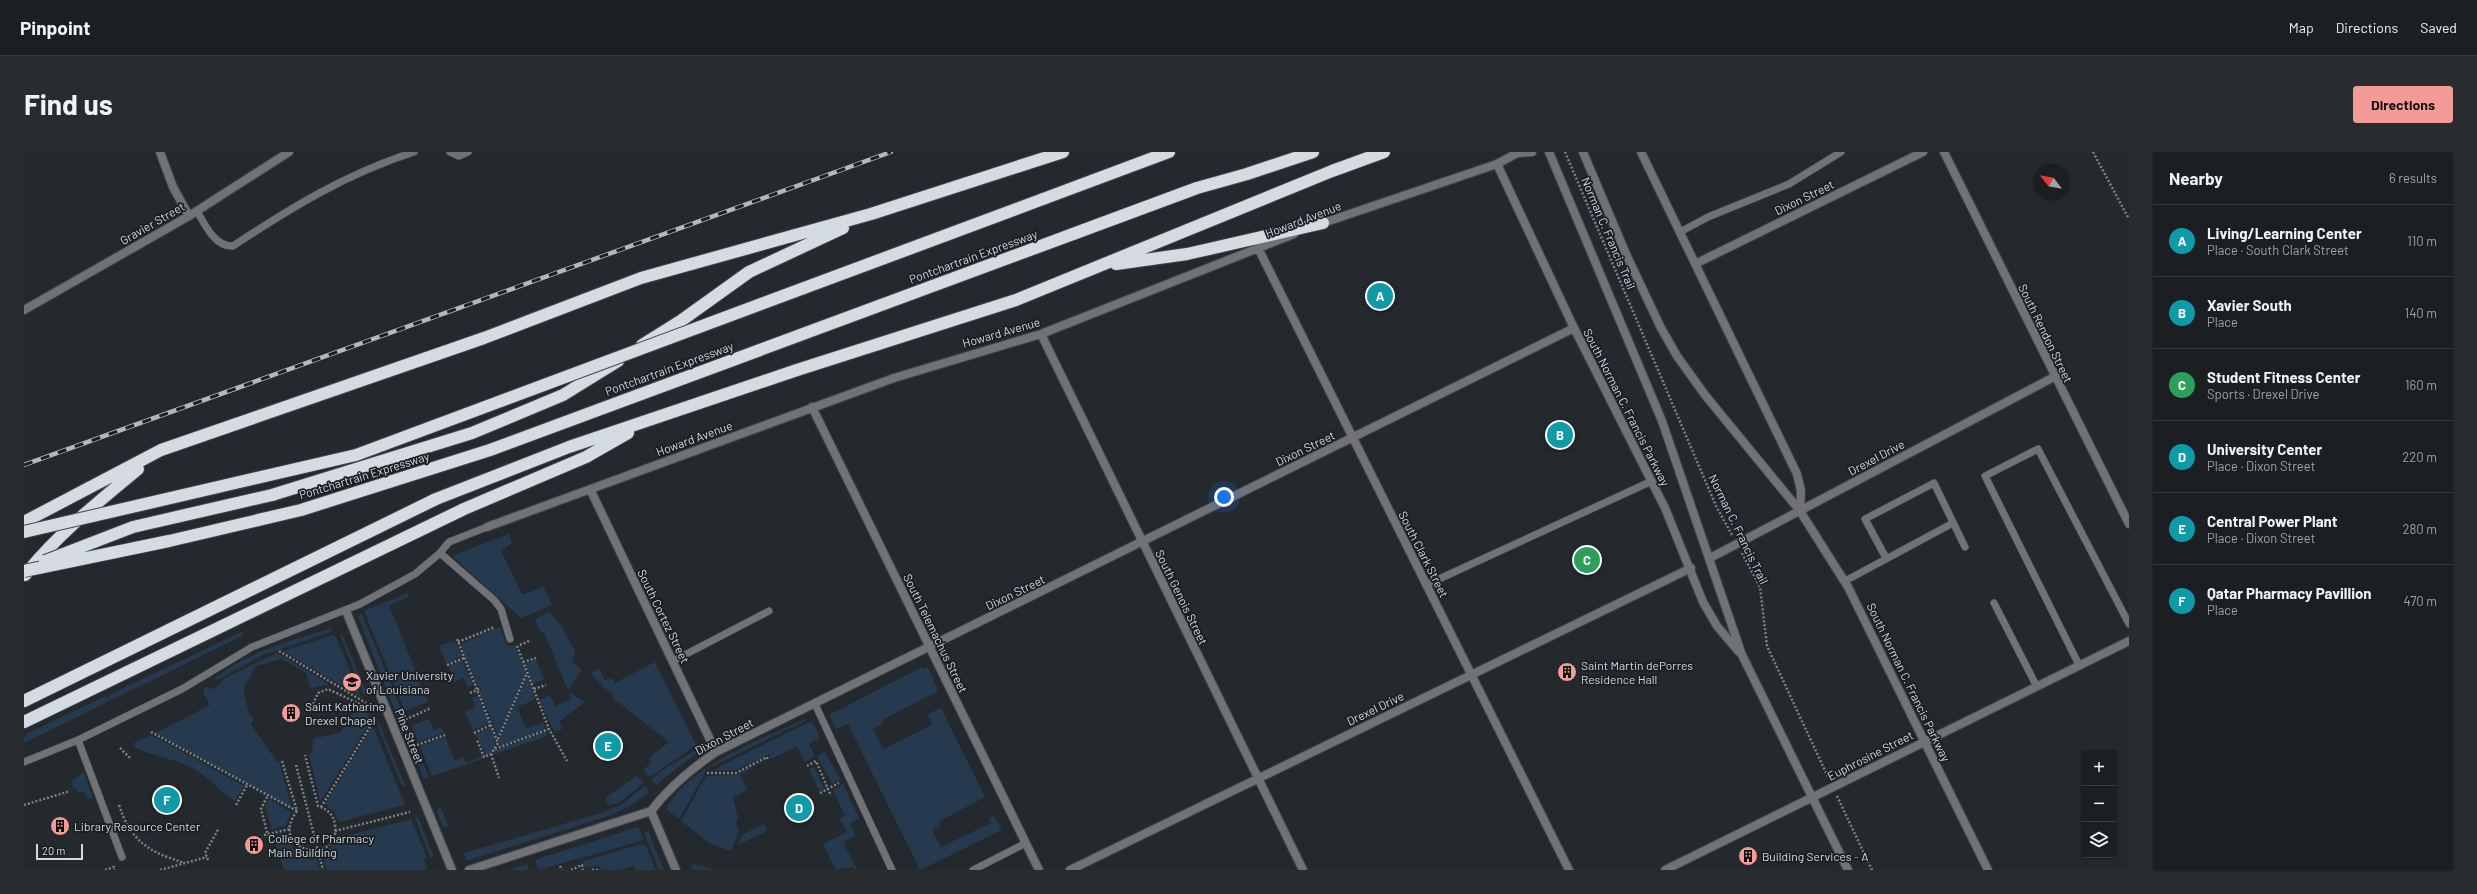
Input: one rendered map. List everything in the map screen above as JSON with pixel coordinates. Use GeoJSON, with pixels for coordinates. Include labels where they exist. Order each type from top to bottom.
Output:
{"type":"FeatureCollection","features":[{"type":"Feature","properties":{"kind":"highway"},"geometry":{"type":"LineString","coordinates":[[24,522],[161,450],[477,340],[641,278],[871,214],[1063,152]]}},
{"type":"Feature","properties":{"kind":"highway","name":"Pontchartrain Expressway"},"geometry":{"type":"LineString","coordinates":[[24,532],[356,455],[1169,152]]}},
{"type":"Feature","properties":{"kind":"highway","name":"Pontchartrain Expressway"},"geometry":{"type":"LineString","coordinates":[[24,571],[169,541],[301,510],[432,469],[490,450],[1197,188],[1248,174],[1313,152]]}},
{"type":"Feature","properties":{"kind":"highway"},"geometry":{"type":"LineString","coordinates":[[24,701],[436,499],[569,447],[796,370],[1016,300],[1332,171],[1384,152]]}},
{"type":"Feature","properties":{"kind":"highway"},"geometry":{"type":"LineString","coordinates":[[24,571],[133,527],[272,495],[472,433],[563,395],[682,320],[749,272],[871,214]]}},
{"type":"Feature","properties":{"kind":"highway"},"geometry":{"type":"LineString","coordinates":[[1099,267],[1187,254],[1323,222]]}},
{"type":"Feature","properties":{"kind":"highway"},"geometry":{"type":"LineString","coordinates":[[24,722],[464,509],[586,457],[654,419]]}},
{"type":"Feature","properties":{"kind":"highway"},"geometry":{"type":"LineString","coordinates":[[24,576],[41,555],[89,509],[161,450]]}},
{"type":"Feature","properties":{"kind":"street"},"geometry":{"type":"LineString","coordinates":[[160,152],[173,187],[189,216]]}},
{"type":"Feature","properties":{"kind":"street","name":"Gravier Street"},"geometry":{"type":"LineString","coordinates":[[24,310],[189,216],[288,152]]}},
{"type":"Feature","properties":{"kind":"street","name":"Howard Avenue"},"geometry":{"type":"LineString","coordinates":[[487,526],[894,378],[1041,334],[1323,222],[1497,164],[1519,152],[1532,152]]}},
{"type":"Feature","properties":{"kind":"street","name":"South Norman C. Francis Parkway"},"geometry":{"type":"LineString","coordinates":[[1549,152],[1662,420],[1742,655],[1814,798],[1848,870]]}},
{"type":"Feature","properties":{"kind":"street","name":"South Norman C. Francis Parkway"},"geometry":{"type":"LineString","coordinates":[[1583,152],[1626,254],[1661,328],[1677,356],[1705,395],[1800,510],[1845,581],[1988,870]]}},
{"type":"Feature","properties":{"kind":"street"},"geometry":{"type":"LineString","coordinates":[[1640,152],[1797,474],[1801,491],[1800,510]]}},
{"type":"Feature","properties":{"kind":"street","name":"Dixon Street"},"geometry":{"type":"LineString","coordinates":[[1695,264],[1923,152]]}},
{"type":"Feature","properties":{"kind":"street","name":"South Rendon Street"},"geometry":{"type":"LineString","coordinates":[[1944,152],[2054,378],[2129,524]]}},
{"type":"Feature","properties":{"kind":"street","name":"South Norman C. Francis Parkway"},"geometry":{"type":"LineString","coordinates":[[1497,164],[1574,328],[1652,481],[1691,568],[1703,602],[1718,626],[1742,655]]}},
{"type":"Feature","properties":{"kind":"street","name":"South Clark Street"},"geometry":{"type":"LineString","coordinates":[[1258,248],[1568,870]]}},
{"type":"Feature","properties":{"kind":"street","name":"Dixon Street"},"geometry":{"type":"LineString","coordinates":[[651,811],[677,782],[697,764],[716,752],[1142,543],[1574,328]]}},
{"type":"Feature","properties":{"kind":"street","name":"South Genois Street"},"geometry":{"type":"LineString","coordinates":[[1041,334],[1142,543],[1304,870]]}},
{"type":"Feature","properties":{"kind":"street","name":"Drexel Drive"},"geometry":{"type":"LineString","coordinates":[[1710,558],[2054,378]]}},
{"type":"Feature","properties":{"kind":"street","name":"South Telemachus Street"},"geometry":{"type":"LineString","coordinates":[[812,407],[1039,870]]}},
{"type":"Feature","properties":{"kind":"street","name":"South Cortez Street"},"geometry":{"type":"LineString","coordinates":[[590,489],[716,752]]}},
{"type":"Feature","properties":{"kind":"street","name":"Drexel Drive"},"geometry":{"type":"LineString","coordinates":[[1070,870],[1470,674],[1691,568]]}},
{"type":"Feature","properties":{"kind":"street","name":"Pine Street"},"geometry":{"type":"LineString","coordinates":[[346,611],[452,870]]}},
{"type":"Feature","properties":{"kind":"street","name":"Euphrosine Street"},"geometry":{"type":"LineString","coordinates":[[1665,870],[1814,798],[2036,685],[2129,641]]}},
{"type":"Feature","properties":{"kind":"street"},"geometry":{"type":"LineString","coordinates":[[469,870],[651,811],[676,870]]}},
{"type":"Feature","properties":{"kind":"lane"},"geometry":{"type":"LineString","coordinates":[[197,211],[219,243],[225,246],[233,246],[300,202],[378,164],[414,152]]}},
{"type":"Feature","properties":{"kind":"lane"},"geometry":{"type":"LineString","coordinates":[[450,152],[459,156],[468,152]]}},
{"type":"Feature","properties":{"kind":"lane"},"geometry":{"type":"LineString","coordinates":[[1680,232],[1708,217],[1789,184],[1841,152]]}},
{"type":"Feature","properties":{"kind":"lane"},"geometry":{"type":"LineString","coordinates":[[2079,665],[1985,476],[2038,449],[2129,624]]}},
{"type":"Feature","properties":{"kind":"lane"},"geometry":{"type":"LineString","coordinates":[[1426,585],[1497,551],[1652,481]]}},
{"type":"Feature","properties":{"kind":"lane"},"geometry":{"type":"LineString","coordinates":[[1886,558],[1864,519],[1934,484],[1965,548]]}},
{"type":"Feature","properties":{"kind":"lane"},"geometry":{"type":"LineString","coordinates":[[1845,581],[1953,523]]}},
{"type":"Feature","properties":{"kind":"lane"},"geometry":{"type":"LineString","coordinates":[[24,762],[78,740],[182,689],[210,670],[252,647],[346,611],[414,574],[440,553],[449,542],[487,526]]}},
{"type":"Feature","properties":{"kind":"lane"},"geometry":{"type":"LineString","coordinates":[[440,553],[494,600],[500,609],[510,639]]}},
{"type":"Feature","properties":{"kind":"lane"},"geometry":{"type":"LineString","coordinates":[[1994,603],[2036,685]]}},
{"type":"Feature","properties":{"kind":"lane"},"geometry":{"type":"LineString","coordinates":[[672,661],[769,611]]}},
{"type":"Feature","properties":{"kind":"lane"},"geometry":{"type":"LineString","coordinates":[[815,704],[892,870]]}},
{"type":"Feature","properties":{"kind":"lane"},"geometry":{"type":"LineString","coordinates":[[78,740],[122,857]]}},
{"type":"Feature","properties":{"kind":"lane"},"geometry":{"type":"LineString","coordinates":[[973,870],[1026,843]]}},
{"type":"Feature","properties":{"kind":"path","name":"Norman C. Francis Trail"},"geometry":{"type":"LineString","coordinates":[[1565,152],[1716,506],[1760,587],[1767,646],[1872,870]]}},
{"type":"Feature","properties":{"kind":"path"},"geometry":{"type":"LineString","coordinates":[[2093,152],[2129,219]]}},
{"type":"Feature","properties":{"kind":"path"},"geometry":{"type":"LineString","coordinates":[[497,740],[457,640],[505,623]]}},
{"type":"Feature","properties":{"kind":"path"},"geometry":{"type":"LineString","coordinates":[[510,639],[517,646],[549,728],[566,762]]}},
{"type":"Feature","properties":{"kind":"path"},"geometry":{"type":"LineString","coordinates":[[517,646],[529,641]]}},
{"type":"Feature","properties":{"kind":"path"},"geometry":{"type":"LineString","coordinates":[[279,651],[366,703]]}},
{"type":"Feature","properties":{"kind":"path"},"geometry":{"type":"LineString","coordinates":[[447,665],[464,658]]}},
{"type":"Feature","properties":{"kind":"path"},"geometry":{"type":"LineString","coordinates":[[524,662],[536,658]]}},
{"type":"Feature","properties":{"kind":"path"},"geometry":{"type":"LineString","coordinates":[[477,740],[484,757],[491,754],[495,749],[497,740],[527,673]]}},
{"type":"Feature","properties":{"kind":"path"},"geometry":{"type":"LineString","coordinates":[[534,689],[546,685]]}},
{"type":"Feature","properties":{"kind":"path"},"geometry":{"type":"LineString","coordinates":[[470,693],[481,688]]}},
{"type":"Feature","properties":{"kind":"path"},"geometry":{"type":"LineString","coordinates":[[313,704],[318,693],[328,689],[368,708]]}},
{"type":"Feature","properties":{"kind":"path"},"geometry":{"type":"LineString","coordinates":[[400,722],[431,708]]}},
{"type":"Feature","properties":{"kind":"path"},"geometry":{"type":"LineString","coordinates":[[321,807],[373,722]]}},
{"type":"Feature","properties":{"kind":"path"},"geometry":{"type":"LineString","coordinates":[[474,733],[491,725]]}},
{"type":"Feature","properties":{"kind":"path"},"geometry":{"type":"LineString","coordinates":[[495,749],[549,728]]}},
{"type":"Feature","properties":{"kind":"path"},"geometry":{"type":"LineString","coordinates":[[151,732],[267,797],[297,811]]}},
{"type":"Feature","properties":{"kind":"path"},"geometry":{"type":"LineString","coordinates":[[417,745],[445,735]]}},
{"type":"Feature","properties":{"kind":"path"},"geometry":{"type":"LineString","coordinates":[[120,748],[130,758]]}},
{"type":"Feature","properties":{"kind":"path"},"geometry":{"type":"LineString","coordinates":[[491,754],[499,778]]}},
{"type":"Feature","properties":{"kind":"path"},"geometry":{"type":"LineString","coordinates":[[297,811],[292,817],[290,829],[292,840],[297,846],[310,852],[318,851],[331,843],[335,831],[334,820],[331,814],[318,806],[305,755]]}},
{"type":"Feature","properties":{"kind":"path"},"geometry":{"type":"LineString","coordinates":[[707,773],[736,773],[767,757],[768,761]]}},
{"type":"Feature","properties":{"kind":"path"},"geometry":{"type":"LineString","coordinates":[[282,761],[297,811]]}},
{"type":"Feature","properties":{"kind":"path"},"geometry":{"type":"LineString","coordinates":[[807,766],[816,761],[831,796]]}},
{"type":"Feature","properties":{"kind":"path"},"geometry":{"type":"LineString","coordinates":[[296,765],[323,870]]}},
{"type":"Feature","properties":{"kind":"path"},"geometry":{"type":"LineString","coordinates":[[820,793],[849,778]]}},
{"type":"Feature","properties":{"kind":"path"},"geometry":{"type":"LineString","coordinates":[[236,805],[247,785]]}},
{"type":"Feature","properties":{"kind":"path"},"geometry":{"type":"LineString","coordinates":[[24,805],[70,791]]}},
{"type":"Feature","properties":{"kind":"path"},"geometry":{"type":"LineString","coordinates":[[267,797],[261,809],[268,835]]}},
{"type":"Feature","properties":{"kind":"path"},"geometry":{"type":"LineString","coordinates":[[119,805],[124,820],[142,843],[158,854],[185,863]]}},
{"type":"Feature","properties":{"kind":"path"},"geometry":{"type":"LineString","coordinates":[[335,831],[410,812]]}},
{"type":"Feature","properties":{"kind":"path"},"geometry":{"type":"LineString","coordinates":[[208,860],[206,853],[219,828]]}},
{"type":"Feature","properties":{"kind":"path"},"geometry":{"type":"LineString","coordinates":[[264,835],[290,829]]}},
{"type":"Feature","properties":{"kind":"path"},"geometry":{"type":"LineString","coordinates":[[160,870],[207,857]]}},
{"type":"Feature","properties":{"kind":"path"},"geometry":{"type":"LineString","coordinates":[[571,870],[582,865],[583,870]]}},
{"type":"Feature","properties":{"kind":"path"},"geometry":{"type":"LineString","coordinates":[[560,866],[562,870]]}},
{"type":"Feature","properties":{"kind":"path"},"geometry":{"type":"LineString","coordinates":[[105,870],[114,867],[115,870]]}},
{"type":"Feature","properties":{"kind":"path"},"geometry":{"type":"LineString","coordinates":[[592,870],[598,870]]}},
{"type":"Feature","properties":{"kind":"shaded area"},"geometry":{"type":"Polygon","coordinates":[[[509,534],[512,543],[501,551],[522,594],[526,594],[543,586],[552,605],[521,618],[453,557],[454,555],[509,534]]]}},
{"type":"Feature","properties":{"kind":"shaded area"},"geometry":{"type":"Polygon","coordinates":[[[408,593],[409,597],[389,605],[428,702],[405,711],[364,611],[408,593]]]}},
{"type":"Feature","properties":{"kind":"shaded area"},"geometry":{"type":"Polygon","coordinates":[[[549,612],[561,625],[575,651],[572,662],[582,670],[568,691],[544,632],[541,633],[535,619],[549,612]]]}},
{"type":"Feature","properties":{"kind":"shaded area"},"geometry":{"type":"Polygon","coordinates":[[[361,613],[404,716],[398,718],[358,617],[361,613]]]}},
{"type":"Feature","properties":{"kind":"shaded area"},"geometry":{"type":"Polygon","coordinates":[[[500,627],[507,646],[515,645],[526,673],[498,736],[479,691],[482,690],[481,687],[478,688],[460,644],[500,627]]]}},
{"type":"Feature","properties":{"kind":"shaded area"},"geometry":{"type":"Polygon","coordinates":[[[331,628],[332,632],[263,655],[217,680],[215,678],[241,661],[255,654],[286,642],[331,628]]]}},
{"type":"Feature","properties":{"kind":"shaded area"},"geometry":{"type":"Polygon","coordinates":[[[241,632],[243,636],[24,743],[24,736],[26,737],[28,733],[106,696],[108,699],[109,695],[241,632]]]}},
{"type":"Feature","properties":{"kind":"shaded area"},"geometry":{"type":"Polygon","coordinates":[[[342,634],[367,694],[364,695],[340,635],[342,634]]]}},
{"type":"Feature","properties":{"kind":"shaded area"},"geometry":{"type":"Polygon","coordinates":[[[333,635],[336,637],[361,697],[283,651],[333,635]]]}},
{"type":"Feature","properties":{"kind":"shaded area"},"geometry":{"type":"Polygon","coordinates":[[[455,641],[462,656],[446,663],[439,646],[455,641]]]}},
{"type":"Feature","properties":{"kind":"shaded area"},"geometry":{"type":"Polygon","coordinates":[[[277,653],[329,684],[310,689],[306,673],[282,659],[256,666],[243,689],[249,714],[254,718],[251,724],[277,762],[279,762],[292,808],[156,733],[210,705],[203,692],[205,687],[210,687],[213,690],[225,678],[277,653]]]}},
{"type":"Feature","properties":{"kind":"shaded area"},"geometry":{"type":"Polygon","coordinates":[[[536,659],[544,679],[533,684],[525,664],[536,659]]]}},
{"type":"Feature","properties":{"kind":"shaded area"},"geometry":{"type":"Polygon","coordinates":[[[462,660],[473,684],[468,688],[464,678],[454,682],[449,666],[462,660]]]}},
{"type":"Feature","properties":{"kind":"shaded area"},"geometry":{"type":"Polygon","coordinates":[[[655,662],[696,745],[650,777],[643,770],[652,762],[649,758],[669,742],[612,697],[613,693],[604,688],[591,673],[599,669],[605,680],[612,678],[615,683],[655,662]]]}},
{"type":"Feature","properties":{"kind":"shaded area"},"geometry":{"type":"Polygon","coordinates":[[[922,667],[923,669],[928,667],[938,691],[890,716],[884,720],[883,724],[873,729],[883,749],[932,725],[928,714],[941,708],[985,797],[940,821],[940,826],[932,830],[941,847],[991,823],[989,819],[994,816],[1002,830],[920,870],[848,724],[836,729],[829,715],[922,667]]]}},
{"type":"Feature","properties":{"kind":"shaded area"},"geometry":{"type":"Polygon","coordinates":[[[527,677],[535,696],[534,700],[517,707],[526,729],[543,722],[545,729],[498,747],[499,741],[527,677]]]}},
{"type":"Feature","properties":{"kind":"shaded area"},"geometry":{"type":"Polygon","coordinates":[[[569,692],[585,702],[559,722],[563,728],[555,733],[539,700],[550,695],[555,706],[572,699],[569,692]]]}},
{"type":"Feature","properties":{"kind":"shaded area"},"geometry":{"type":"Polygon","coordinates":[[[477,696],[490,723],[473,730],[465,712],[476,707],[472,698],[477,696]]]}},
{"type":"Feature","properties":{"kind":"shaded area"},"geometry":{"type":"Polygon","coordinates":[[[349,703],[368,714],[371,721],[320,802],[309,754],[312,753],[313,739],[341,732],[353,713],[349,703]]]}},
{"type":"Feature","properties":{"kind":"shaded area"},"geometry":{"type":"Polygon","coordinates":[[[429,719],[434,730],[441,727],[444,733],[418,742],[411,726],[429,719]]]}},
{"type":"Feature","properties":{"kind":"shaded area"},"geometry":{"type":"Polygon","coordinates":[[[807,719],[707,769],[679,819],[666,809],[676,794],[690,780],[708,767],[748,745],[807,719]]]}},
{"type":"Feature","properties":{"kind":"shaded area"},"geometry":{"type":"Polygon","coordinates":[[[379,723],[405,786],[402,786],[377,724],[379,723]]]}},
{"type":"Feature","properties":{"kind":"shaded area"},"geometry":{"type":"Polygon","coordinates":[[[807,723],[813,723],[820,737],[809,745],[815,756],[805,762],[797,746],[771,759],[769,754],[736,770],[711,771],[807,723]]]}},
{"type":"Feature","properties":{"kind":"shaded area"},"geometry":{"type":"Polygon","coordinates":[[[407,724],[429,777],[424,779],[402,726],[407,724]]]}},
{"type":"Feature","properties":{"kind":"shaded area"},"geometry":{"type":"Polygon","coordinates":[[[373,726],[405,805],[339,822],[334,812],[325,804],[373,726]]]}},
{"type":"Feature","properties":{"kind":"shaded area"},"geometry":{"type":"Polygon","coordinates":[[[491,728],[494,736],[495,744],[493,751],[486,756],[478,738],[475,735],[491,728]]]}},
{"type":"Feature","properties":{"kind":"shaded area"},"geometry":{"type":"Polygon","coordinates":[[[546,731],[547,736],[492,755],[495,751],[546,731]]]}},
{"type":"Feature","properties":{"kind":"shaded area"},"geometry":{"type":"Polygon","coordinates":[[[151,735],[244,786],[235,801],[187,765],[135,747],[134,743],[151,735]]]}},
{"type":"Feature","properties":{"kind":"shaded area"},"geometry":{"type":"Polygon","coordinates":[[[445,737],[455,761],[463,757],[466,763],[482,756],[482,759],[432,776],[420,746],[445,737]]]}},
{"type":"Feature","properties":{"kind":"shaded area"},"geometry":{"type":"Polygon","coordinates":[[[696,750],[697,753],[655,784],[652,780],[661,771],[696,750]]]}},
{"type":"Feature","properties":{"kind":"shaded area"},"geometry":{"type":"Polygon","coordinates":[[[825,752],[841,780],[832,784],[817,756],[825,752]]]}},
{"type":"Feature","properties":{"kind":"shaded area"},"geometry":{"type":"Polygon","coordinates":[[[765,760],[740,775],[747,790],[733,798],[738,818],[736,823],[739,830],[731,851],[711,844],[681,821],[706,776],[737,775],[765,760]]]}},
{"type":"Feature","properties":{"kind":"shaded area"},"geometry":{"type":"Polygon","coordinates":[[[814,767],[824,788],[819,791],[809,769],[814,767]]]}},
{"type":"Feature","properties":{"kind":"shaded area"},"geometry":{"type":"Polygon","coordinates":[[[84,772],[93,798],[89,799],[88,796],[86,797],[84,791],[78,792],[77,789],[74,789],[71,781],[84,772]]]}},
{"type":"Feature","properties":{"kind":"shaded area"},"geometry":{"type":"Polygon","coordinates":[[[636,776],[644,783],[620,802],[609,806],[605,798],[636,776]]]}},
{"type":"Feature","properties":{"kind":"shaded area"},"geometry":{"type":"Polygon","coordinates":[[[843,784],[859,818],[850,824],[855,835],[843,842],[857,870],[852,867],[836,870],[823,844],[847,832],[840,819],[845,816],[833,790],[843,784]]]}},
{"type":"Feature","properties":{"kind":"shaded area"},"geometry":{"type":"Polygon","coordinates":[[[646,785],[649,792],[633,804],[611,815],[466,861],[464,853],[601,813],[622,804],[646,785]]]}},
{"type":"Feature","properties":{"kind":"shaded area"},"geometry":{"type":"Polygon","coordinates":[[[269,799],[291,812],[286,825],[272,830],[265,806],[269,799]]]}},
{"type":"Feature","properties":{"kind":"shaded area"},"geometry":{"type":"Polygon","coordinates":[[[440,806],[449,827],[443,827],[437,811],[440,806]]]}},
{"type":"Feature","properties":{"kind":"shaded area"},"geometry":{"type":"Polygon","coordinates":[[[418,817],[434,857],[431,858],[415,818],[418,817]]]}},
{"type":"Feature","properties":{"kind":"shaded area"},"geometry":{"type":"Polygon","coordinates":[[[411,819],[427,858],[424,859],[427,870],[326,870],[322,853],[332,846],[337,838],[411,819]]]}},
{"type":"Feature","properties":{"kind":"shaded area"},"geometry":{"type":"Polygon","coordinates":[[[764,824],[767,831],[738,845],[742,835],[764,824]]]}},
{"type":"Feature","properties":{"kind":"shaded area"},"geometry":{"type":"Polygon","coordinates":[[[638,827],[643,838],[641,841],[538,870],[535,860],[638,827]]]}},
{"type":"Feature","properties":{"kind":"shaded area"},"geometry":{"type":"Polygon","coordinates":[[[648,831],[664,870],[659,870],[644,833],[648,831]]]}},
{"type":"Feature","properties":{"kind":"shaded area"},"geometry":{"type":"Polygon","coordinates":[[[286,832],[287,838],[296,849],[301,852],[316,854],[320,870],[284,870],[273,836],[286,832]]]}},
{"type":"Feature","properties":{"kind":"shaded area"},"geometry":{"type":"Polygon","coordinates":[[[642,844],[646,846],[656,870],[635,870],[634,866],[618,870],[601,870],[598,865],[585,868],[583,861],[642,844]]]}},
{"type":"Feature","properties":{"kind":"shaded area"},"geometry":{"type":"Polygon","coordinates":[[[527,864],[529,870],[508,870],[527,864]]]}},
{"type":"Feature","properties":{"kind":"shaded area"},"geometry":{"type":"Polygon","coordinates":[[[691,864],[719,870],[693,870],[691,864]]]}},
{"type":"Feature","properties":{"kind":"railway"},"geometry":{"type":"LineString","coordinates":[[24,465],[891,152]]}},
{"type":"Feature","properties":{"kind":"place","name":"Living/Learning Center"},"geometry":{"type":"Point","coordinates":[1380,296]}},
{"type":"Feature","properties":{"kind":"place","name":"Xavier South"},"geometry":{"type":"Point","coordinates":[1560,435]}},
{"type":"Feature","properties":{"kind":"place","name":"Student Fitness Center"},"geometry":{"type":"Point","coordinates":[1587,560]}},
{"type":"Feature","properties":{"kind":"place","name":"Saint Martin dePorres Residence Hall"},"geometry":{"type":"Point","coordinates":[1567,672]}},
{"type":"Feature","properties":{"kind":"place","name":"Xavier University of Louisiana"},"geometry":{"type":"Point","coordinates":[352,682]}},
{"type":"Feature","properties":{"kind":"place","name":"Saint Katharine Drexel Chapel"},"geometry":{"type":"Point","coordinates":[291,713]}},
{"type":"Feature","properties":{"kind":"place","name":"Central Power Plant"},"geometry":{"type":"Point","coordinates":[608,746]}},
{"type":"Feature","properties":{"kind":"place","name":"Qatar Pharmacy Pavillion"},"geometry":{"type":"Point","coordinates":[167,800]}},
{"type":"Feature","properties":{"kind":"place","name":"University Center"},"geometry":{"type":"Point","coordinates":[799,808]}},
{"type":"Feature","properties":{"kind":"place","name":"Library Resource Center"},"geometry":{"type":"Point","coordinates":[60,826]}},
{"type":"Feature","properties":{"kind":"place","name":"College of Pharmacy Main Building"},"geometry":{"type":"Point","coordinates":[254,845]}},
{"type":"Feature","properties":{"kind":"place","name":"Building Services - A"},"geometry":{"type":"Point","coordinates":[1748,856]}}]}
